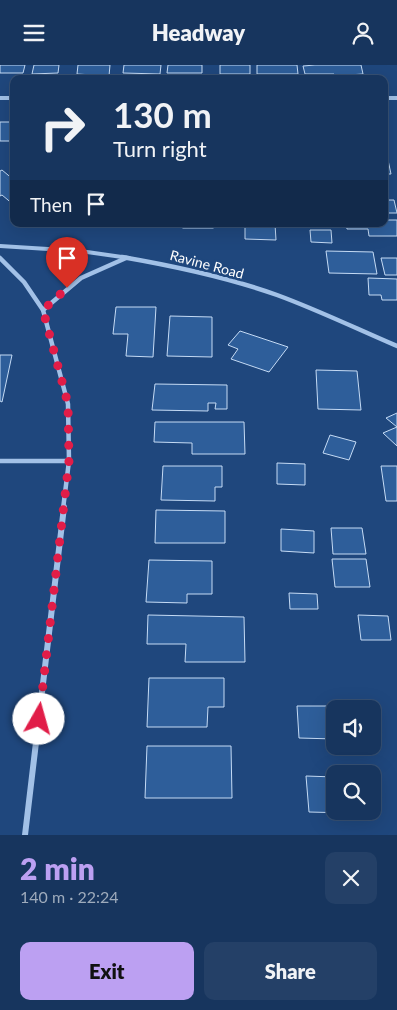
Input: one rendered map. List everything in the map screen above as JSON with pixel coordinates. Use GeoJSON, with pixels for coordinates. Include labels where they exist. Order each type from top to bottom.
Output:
{"type":"FeatureCollection","features":[{"type":"Feature","properties":{"kind":"street","name":"Ravine Road"},"geometry":{"type":"LineString","coordinates":[[0,246],[66,249],[130,257],[212,274],[315,309],[397,346]]}},
{"type":"Feature","properties":{"kind":"street"},"geometry":{"type":"LineString","coordinates":[[43,310],[79,278],[100,267],[130,257]]}},
{"type":"Feature","properties":{"kind":"street"},"geometry":{"type":"LineString","coordinates":[[0,258],[24,282],[43,310],[68,404],[69,461],[25,835]]}},
{"type":"Feature","properties":{"kind":"street"},"geometry":{"type":"LineString","coordinates":[[0,461],[69,461]]}},
{"type":"Feature","properties":{"kind":"building"},"geometry":{"type":"Polygon","coordinates":[[[0,65],[25,65],[23,73],[0,73],[0,65]]]}},
{"type":"Feature","properties":{"kind":"building"},"geometry":{"type":"Polygon","coordinates":[[[34,65],[59,65],[58,73],[32,74],[34,65]]]}},
{"type":"Feature","properties":{"kind":"building"},"geometry":{"type":"Polygon","coordinates":[[[78,65],[110,65],[109,75],[77,74],[78,65]]]}},
{"type":"Feature","properties":{"kind":"building"},"geometry":{"type":"Polygon","coordinates":[[[124,65],[161,65],[160,74],[123,73],[124,65]]]}},
{"type":"Feature","properties":{"kind":"building"},"geometry":{"type":"Polygon","coordinates":[[[168,65],[202,65],[202,73],[167,73],[168,65]]]}},
{"type":"Feature","properties":{"kind":"building"},"geometry":{"type":"Polygon","coordinates":[[[220,65],[250,65],[250,74],[220,74],[220,65]]]}},
{"type":"Feature","properties":{"kind":"building"},"geometry":{"type":"Polygon","coordinates":[[[257,65],[297,65],[298,74],[257,74],[257,65]]]}},
{"type":"Feature","properties":{"kind":"building"},"geometry":{"type":"Polygon","coordinates":[[[361,65],[363,74],[305,74],[303,66],[361,65]]]}},
{"type":"Feature","properties":{"kind":"building"},"geometry":{"type":"Polygon","coordinates":[[[0,122],[10,122],[10,141],[0,141],[0,122]]]}},
{"type":"Feature","properties":{"kind":"building"},"geometry":{"type":"Polygon","coordinates":[[[388,160],[391,174],[388,174],[388,160]]]}},
{"type":"Feature","properties":{"kind":"building"},"geometry":{"type":"Polygon","coordinates":[[[2,170],[10,177],[10,202],[2,195],[0,196],[0,171],[2,170]]]}},
{"type":"Feature","properties":{"kind":"building"},"geometry":{"type":"Polygon","coordinates":[[[388,200],[394,200],[397,213],[388,213],[388,200]]]}},
{"type":"Feature","properties":{"kind":"building"},"geometry":{"type":"Polygon","coordinates":[[[388,220],[397,220],[397,236],[369,236],[368,229],[347,229],[347,227],[388,227],[388,220]]]}},
{"type":"Feature","properties":{"kind":"building"},"geometry":{"type":"Polygon","coordinates":[[[183,227],[213,227],[213,228],[183,227]]]}},
{"type":"Feature","properties":{"kind":"building"},"geometry":{"type":"Polygon","coordinates":[[[245,227],[275,227],[276,240],[245,239],[245,227]]]}},
{"type":"Feature","properties":{"kind":"building"},"geometry":{"type":"Polygon","coordinates":[[[310,230],[331,230],[332,243],[311,242],[310,230]]]}},
{"type":"Feature","properties":{"kind":"building"},"geometry":{"type":"Polygon","coordinates":[[[326,251],[373,252],[377,274],[329,273],[326,251]]]}},
{"type":"Feature","properties":{"kind":"building"},"geometry":{"type":"Polygon","coordinates":[[[381,258],[397,258],[397,275],[385,275],[381,258]]]}},
{"type":"Feature","properties":{"kind":"building"},"geometry":{"type":"Polygon","coordinates":[[[368,278],[397,279],[397,300],[382,300],[381,295],[369,295],[368,278]]]}},
{"type":"Feature","properties":{"kind":"building"},"geometry":{"type":"Polygon","coordinates":[[[116,307],[156,307],[153,357],[126,356],[128,334],[113,334],[116,307]]]}},
{"type":"Feature","properties":{"kind":"building"},"geometry":{"type":"Polygon","coordinates":[[[170,316],[212,317],[212,357],[167,356],[170,316]]]}},
{"type":"Feature","properties":{"kind":"building"},"geometry":{"type":"Polygon","coordinates":[[[240,331],[288,347],[269,372],[231,359],[238,349],[228,345],[240,331]]]}},
{"type":"Feature","properties":{"kind":"building"},"geometry":{"type":"Polygon","coordinates":[[[0,355],[12,355],[2,402],[0,401],[0,355]]]}},
{"type":"Feature","properties":{"kind":"building"},"geometry":{"type":"Polygon","coordinates":[[[316,370],[357,371],[361,410],[318,409],[316,370]]]}},
{"type":"Feature","properties":{"kind":"building"},"geometry":{"type":"Polygon","coordinates":[[[155,384],[227,385],[227,409],[215,409],[216,403],[208,403],[208,411],[152,410],[155,384]]]}},
{"type":"Feature","properties":{"kind":"building"},"geometry":{"type":"Polygon","coordinates":[[[397,413],[397,427],[386,418],[397,413]]]}},
{"type":"Feature","properties":{"kind":"building"},"geometry":{"type":"Polygon","coordinates":[[[155,422],[244,422],[245,454],[192,454],[192,443],[154,442],[155,422]]]}},
{"type":"Feature","properties":{"kind":"building"},"geometry":{"type":"Polygon","coordinates":[[[397,427],[397,446],[383,433],[397,427]]]}},
{"type":"Feature","properties":{"kind":"building"},"geometry":{"type":"Polygon","coordinates":[[[330,435],[356,442],[349,460],[323,453],[330,435]]]}},
{"type":"Feature","properties":{"kind":"building"},"geometry":{"type":"Polygon","coordinates":[[[277,463],[305,464],[305,485],[277,484],[277,463]]]}},
{"type":"Feature","properties":{"kind":"building"},"geometry":{"type":"Polygon","coordinates":[[[163,466],[222,466],[222,487],[215,487],[215,501],[161,500],[163,466]]]}},
{"type":"Feature","properties":{"kind":"building"},"geometry":{"type":"Polygon","coordinates":[[[381,466],[397,466],[397,501],[386,501],[381,466]]]}},
{"type":"Feature","properties":{"kind":"building"},"geometry":{"type":"Polygon","coordinates":[[[156,510],[225,511],[225,543],[155,543],[156,510]]]}},
{"type":"Feature","properties":{"kind":"building"},"geometry":{"type":"Polygon","coordinates":[[[331,528],[362,528],[366,554],[333,554],[331,528]]]}},
{"type":"Feature","properties":{"kind":"building"},"geometry":{"type":"Polygon","coordinates":[[[281,529],[314,531],[314,553],[281,551],[281,529]]]}},
{"type":"Feature","properties":{"kind":"building"},"geometry":{"type":"Polygon","coordinates":[[[332,559],[366,559],[370,587],[335,587],[332,559]]]}},
{"type":"Feature","properties":{"kind":"building"},"geometry":{"type":"Polygon","coordinates":[[[149,560],[212,561],[212,594],[187,594],[187,603],[146,602],[149,560]]]}},
{"type":"Feature","properties":{"kind":"building"},"geometry":{"type":"Polygon","coordinates":[[[289,593],[317,594],[318,609],[290,609],[289,593]]]}},
{"type":"Feature","properties":{"kind":"building"},"geometry":{"type":"Polygon","coordinates":[[[148,615],[244,617],[245,662],[185,662],[186,644],[147,644],[148,615]]]}},
{"type":"Feature","properties":{"kind":"building"},"geometry":{"type":"Polygon","coordinates":[[[358,615],[388,616],[391,640],[361,640],[358,615]]]}},
{"type":"Feature","properties":{"kind":"building"},"geometry":{"type":"Polygon","coordinates":[[[149,678],[224,678],[224,707],[208,707],[207,727],[147,727],[149,678]]]}},
{"type":"Feature","properties":{"kind":"building"},"geometry":{"type":"Polygon","coordinates":[[[297,706],[326,706],[326,739],[299,738],[297,706]]]}},
{"type":"Feature","properties":{"kind":"building"},"geometry":{"type":"Polygon","coordinates":[[[147,746],[231,746],[232,798],[145,798],[147,746]]]}},
{"type":"Feature","properties":{"kind":"building"},"geometry":{"type":"Polygon","coordinates":[[[306,776],[326,777],[326,812],[309,812],[306,776]]]}},
{"type":"Feature","properties":{"kind":"route"},"geometry":{"type":"LineString","coordinates":[[39,719],[69,461],[68,404],[43,310],[67,288]]}}]}
